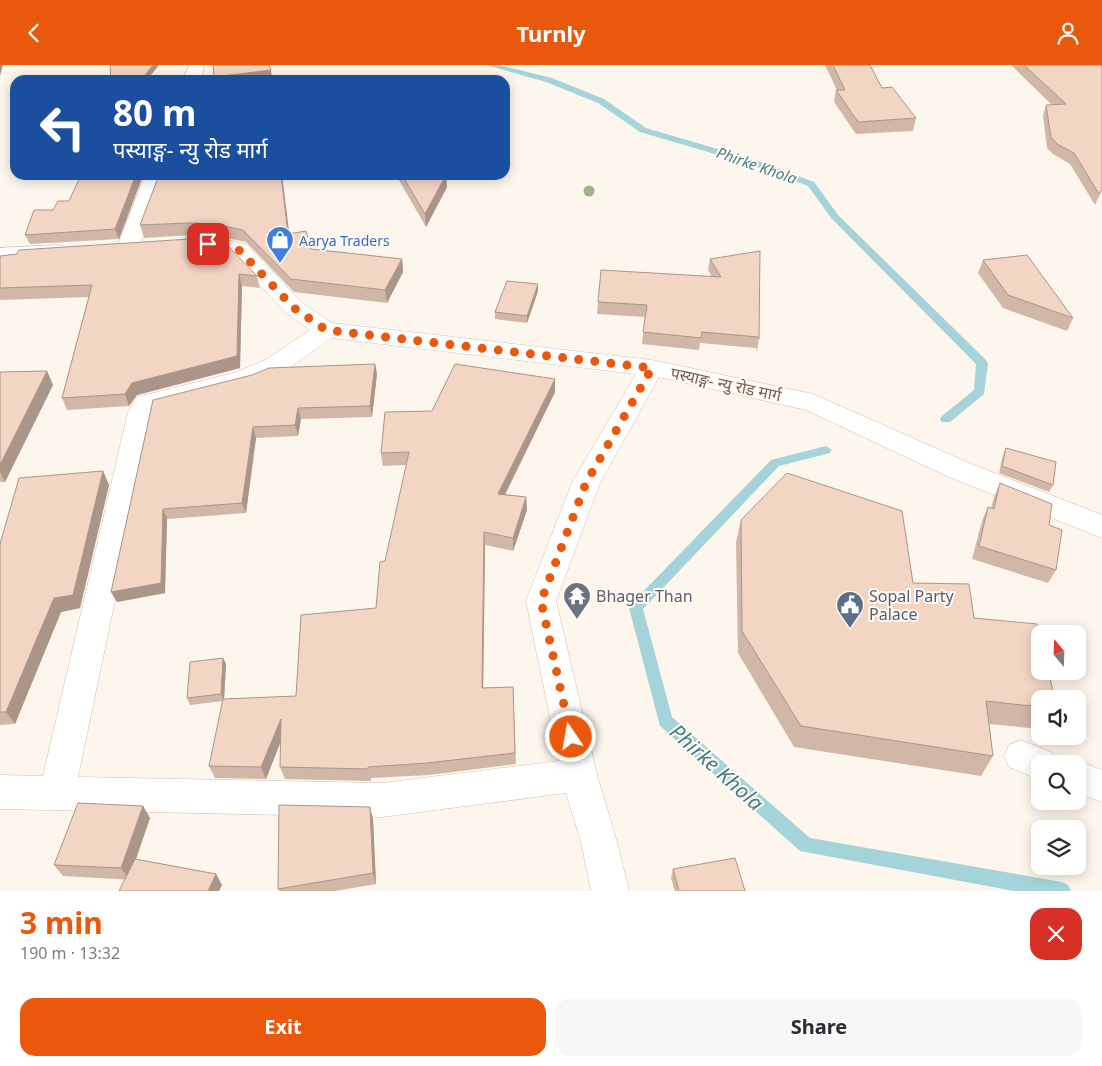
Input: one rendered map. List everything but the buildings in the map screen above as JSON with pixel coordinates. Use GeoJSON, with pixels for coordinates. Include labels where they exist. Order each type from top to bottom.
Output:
{"type":"FeatureCollection","features":[{"type":"Feature","properties":{"kind":"street","name":"पस्याङ्ग- न्यु रोड मार्ग"},"geometry":{"type":"LineString","coordinates":[[155,180],[138,246],[217,244],[238,249],[294,308],[326,330],[652,368],[813,403],[959,470],[1102,527]]}},
{"type":"Feature","properties":{"kind":"street"},"geometry":{"type":"LineString","coordinates":[[0,255],[79,250]]}},
{"type":"Feature","properties":{"kind":"street"},"geometry":{"type":"LineString","coordinates":[[57,792],[140,412],[146,403],[245,378],[276,365],[326,330]]}},
{"type":"Feature","properties":{"kind":"street"},"geometry":{"type":"LineString","coordinates":[[610,891],[599,842],[580,775],[541,601],[586,483],[652,368]]}},
{"type":"Feature","properties":{"kind":"street"},"geometry":{"type":"LineString","coordinates":[[0,791],[382,800],[580,775]]}},
{"type":"Feature","properties":{"kind":"street"},"geometry":{"type":"LineString","coordinates":[[1086,780],[1102,786]]}},
{"type":"Feature","properties":{"kind":"waterway","name":"Phirke Khola"},"geometry":{"type":"LineString","coordinates":[[490,65],[549,80],[601,101],[643,130],[752,162],[811,184],[835,217],[982,363],[980,391],[946,419]]}},
{"type":"Feature","properties":{"kind":"waterway","name":"Phirke Khola"},"geometry":{"type":"LineString","coordinates":[[826,450],[775,463],[636,608],[665,721],[806,845],[1062,891]]}},
{"type":"Feature","properties":{"kind":"place","name":"Aarya Traders"},"geometry":{"type":"Point","coordinates":[280,264]}},
{"type":"Feature","properties":{"kind":"place","name":"Bhager Than"},"geometry":{"type":"Point","coordinates":[577,620]}},
{"type":"Feature","properties":{"kind":"place","name":"Sopal Party Palace"},"geometry":{"type":"Point","coordinates":[850,629]}},
{"type":"Feature","properties":{"kind":"route"},"geometry":{"type":"LineString","coordinates":[[208,244],[238,249],[294,308],[326,330],[652,368],[586,483],[541,601],[571,737]]}}]}
